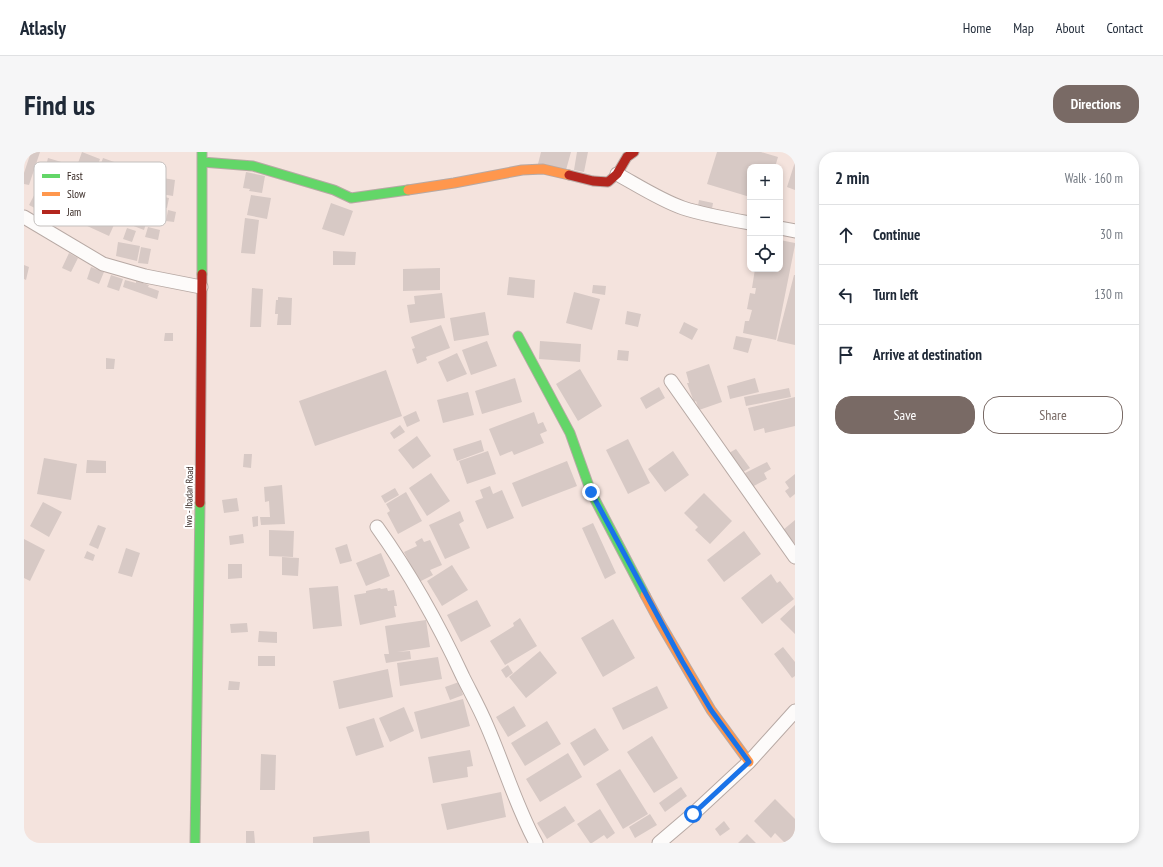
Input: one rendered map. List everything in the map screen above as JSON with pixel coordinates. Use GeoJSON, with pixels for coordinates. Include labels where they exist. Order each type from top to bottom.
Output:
{"type":"FeatureCollection","features":[{"type":"Feature","properties":{"kind":"street","name":"Iwo - Ibadan Road"},"geometry":{"type":"LineString","coordinates":[[196,843],[201,412],[202,152]]}},
{"type":"Feature","properties":{"kind":"street"},"geometry":{"type":"LineString","coordinates":[[202,162],[253,166],[334,190],[351,198],[454,183],[522,170],[543,169],[593,181],[608,182],[617,174],[627,157],[634,152]]}},
{"type":"Feature","properties":{"kind":"street"},"geometry":{"type":"LineString","coordinates":[[617,174],[682,208],[707,215],[747,222]]}},
{"type":"Feature","properties":{"kind":"street"},"geometry":{"type":"LineString","coordinates":[[24,217],[34,223]]}},
{"type":"Feature","properties":{"kind":"street"},"geometry":{"type":"LineString","coordinates":[[39,226],[103,264],[145,276],[201,287]]}},
{"type":"Feature","properties":{"kind":"street"},"geometry":{"type":"LineString","coordinates":[[783,229],[795,231]]}},
{"type":"Feature","properties":{"kind":"street"},"geometry":{"type":"LineString","coordinates":[[518,336],[570,433],[591,492],[660,623],[711,710],[749,762]]}},
{"type":"Feature","properties":{"kind":"street"},"geometry":{"type":"LineString","coordinates":[[671,381],[795,556]]}},
{"type":"Feature","properties":{"kind":"street"},"geometry":{"type":"LineString","coordinates":[[377,527],[399,558],[420,593],[449,648],[487,725],[513,791],[536,843]]}},
{"type":"Feature","properties":{"kind":"street"},"geometry":{"type":"LineString","coordinates":[[659,843],[749,762],[795,711]]}},
{"type":"Feature","properties":{"kind":"building"},"geometry":{"type":"Polygon","coordinates":[[[31,152],[40,152],[37,162],[34,162],[34,170],[29,185],[24,184],[24,173],[31,152]]]}},
{"type":"Feature","properties":{"kind":"building"},"geometry":{"type":"Polygon","coordinates":[[[82,152],[100,159],[99,162],[78,162],[82,152]]]}},
{"type":"Feature","properties":{"kind":"building"},"geometry":{"type":"Polygon","coordinates":[[[541,152],[571,152],[566,170],[538,164],[541,152]]]}},
{"type":"Feature","properties":{"kind":"building"},"geometry":{"type":"Polygon","coordinates":[[[577,152],[588,152],[584,172],[574,170],[577,152]]]}},
{"type":"Feature","properties":{"kind":"building"},"geometry":{"type":"Polygon","coordinates":[[[717,152],[761,152],[778,157],[776,164],[747,164],[747,196],[707,184],[717,152]]]}},
{"type":"Feature","properties":{"kind":"building"},"geometry":{"type":"Polygon","coordinates":[[[48,158],[61,162],[47,162],[48,158]]]}},
{"type":"Feature","properties":{"kind":"building"},"geometry":{"type":"Polygon","coordinates":[[[103,158],[114,162],[102,162],[103,158]]]}},
{"type":"Feature","properties":{"kind":"building"},"geometry":{"type":"Polygon","coordinates":[[[795,162],[795,190],[787,187],[795,162]]]}},
{"type":"Feature","properties":{"kind":"building"},"geometry":{"type":"Polygon","coordinates":[[[246,172],[265,176],[262,193],[249,191],[250,189],[243,188],[246,172]]]}},
{"type":"Feature","properties":{"kind":"building"},"geometry":{"type":"Polygon","coordinates":[[[166,178],[175,180],[173,196],[166,195],[166,178]]]}},
{"type":"Feature","properties":{"kind":"building"},"geometry":{"type":"Polygon","coordinates":[[[34,195],[34,208],[29,205],[34,195]]]}},
{"type":"Feature","properties":{"kind":"building"},"geometry":{"type":"Polygon","coordinates":[[[251,195],[271,198],[267,219],[247,215],[251,195]]]}},
{"type":"Feature","properties":{"kind":"building"},"geometry":{"type":"Polygon","coordinates":[[[166,197],[169,198],[166,208],[166,197]]]}},
{"type":"Feature","properties":{"kind":"building"},"geometry":{"type":"Polygon","coordinates":[[[699,200],[713,203],[712,209],[698,206],[699,200]]]}},
{"type":"Feature","properties":{"kind":"building"},"geometry":{"type":"Polygon","coordinates":[[[331,203],[353,211],[344,236],[322,229],[331,203]]]}},
{"type":"Feature","properties":{"kind":"building"},"geometry":{"type":"Polygon","coordinates":[[[168,210],[176,212],[174,222],[166,221],[168,210]]]}},
{"type":"Feature","properties":{"kind":"building"},"geometry":{"type":"Polygon","coordinates":[[[245,218],[259,220],[255,254],[241,253],[245,218]]]}},
{"type":"Feature","properties":{"kind":"building"},"geometry":{"type":"Polygon","coordinates":[[[87,226],[113,226],[109,236],[87,226]]]}},
{"type":"Feature","properties":{"kind":"building"},"geometry":{"type":"Polygon","coordinates":[[[134,226],[145,226],[144,230],[134,226]]]}},
{"type":"Feature","properties":{"kind":"building"},"geometry":{"type":"Polygon","coordinates":[[[148,227],[160,230],[158,240],[145,237],[148,227]]]}},
{"type":"Feature","properties":{"kind":"building"},"geometry":{"type":"Polygon","coordinates":[[[127,228],[136,231],[132,242],[123,239],[127,228]]]}},
{"type":"Feature","properties":{"kind":"building"},"geometry":{"type":"Polygon","coordinates":[[[783,241],[795,243],[776,340],[743,333],[745,321],[749,321],[752,310],[747,309],[750,293],[755,294],[756,288],[752,288],[755,272],[783,272],[783,241]]]}},
{"type":"Feature","properties":{"kind":"building"},"geometry":{"type":"Polygon","coordinates":[[[118,242],[140,246],[137,261],[116,256],[118,242]]]}},
{"type":"Feature","properties":{"kind":"building"},"geometry":{"type":"Polygon","coordinates":[[[141,247],[151,249],[148,264],[138,263],[141,247]]]}},
{"type":"Feature","properties":{"kind":"building"},"geometry":{"type":"Polygon","coordinates":[[[333,251],[356,252],[355,265],[333,265],[333,251]]]}},
{"type":"Feature","properties":{"kind":"building"},"geometry":{"type":"Polygon","coordinates":[[[69,253],[78,258],[71,272],[62,268],[69,253]]]}},
{"type":"Feature","properties":{"kind":"building"},"geometry":{"type":"Polygon","coordinates":[[[24,265],[29,267],[26,280],[24,279],[24,265]]]}},
{"type":"Feature","properties":{"kind":"building"},"geometry":{"type":"Polygon","coordinates":[[[91,267],[104,272],[99,284],[87,279],[91,267]]]}},
{"type":"Feature","properties":{"kind":"building"},"geometry":{"type":"Polygon","coordinates":[[[440,268],[440,290],[403,291],[403,269],[440,268]]]}},
{"type":"Feature","properties":{"kind":"building"},"geometry":{"type":"Polygon","coordinates":[[[111,275],[123,279],[119,291],[107,287],[111,275]]]}},
{"type":"Feature","properties":{"kind":"building"},"geometry":{"type":"Polygon","coordinates":[[[795,275],[795,345],[777,341],[795,275]]]}},
{"type":"Feature","properties":{"kind":"building"},"geometry":{"type":"Polygon","coordinates":[[[509,277],[535,280],[534,298],[507,295],[509,277]]]}},
{"type":"Feature","properties":{"kind":"building"},"geometry":{"type":"Polygon","coordinates":[[[125,280],[136,283],[136,281],[149,285],[148,287],[159,291],[157,299],[123,287],[125,280]]]}},
{"type":"Feature","properties":{"kind":"building"},"geometry":{"type":"Polygon","coordinates":[[[593,285],[606,286],[605,295],[592,293],[593,285]]]}},
{"type":"Feature","properties":{"kind":"building"},"geometry":{"type":"Polygon","coordinates":[[[252,288],[263,289],[261,327],[250,327],[252,288]]]}},
{"type":"Feature","properties":{"kind":"building"},"geometry":{"type":"Polygon","coordinates":[[[574,292],[600,299],[592,330],[566,323],[574,292]]]}},
{"type":"Feature","properties":{"kind":"building"},"geometry":{"type":"Polygon","coordinates":[[[442,293],[445,318],[410,323],[407,305],[415,304],[414,296],[442,293]]]}},
{"type":"Feature","properties":{"kind":"building"},"geometry":{"type":"Polygon","coordinates":[[[278,297],[292,298],[291,325],[277,325],[278,314],[275,314],[276,300],[278,300],[278,297]]]}},
{"type":"Feature","properties":{"kind":"building"},"geometry":{"type":"Polygon","coordinates":[[[627,311],[641,314],[638,327],[625,324],[627,311]]]}},
{"type":"Feature","properties":{"kind":"building"},"geometry":{"type":"Polygon","coordinates":[[[485,312],[489,335],[454,341],[450,318],[485,312]]]}},
{"type":"Feature","properties":{"kind":"building"},"geometry":{"type":"Polygon","coordinates":[[[684,322],[698,329],[692,340],[679,333],[684,322]]]}},
{"type":"Feature","properties":{"kind":"building"},"geometry":{"type":"Polygon","coordinates":[[[441,325],[450,348],[426,357],[427,360],[417,364],[412,349],[415,348],[411,337],[441,325]]]}},
{"type":"Feature","properties":{"kind":"building"},"geometry":{"type":"Polygon","coordinates":[[[165,333],[173,333],[173,341],[164,341],[165,333]]]}},
{"type":"Feature","properties":{"kind":"building"},"geometry":{"type":"Polygon","coordinates":[[[736,336],[752,339],[748,353],[733,349],[736,336]]]}},
{"type":"Feature","properties":{"kind":"building"},"geometry":{"type":"Polygon","coordinates":[[[487,341],[497,366],[471,375],[462,350],[487,341]]]}},
{"type":"Feature","properties":{"kind":"building"},"geometry":{"type":"Polygon","coordinates":[[[540,341],[581,344],[580,362],[539,359],[540,341]]]}},
{"type":"Feature","properties":{"kind":"building"},"geometry":{"type":"Polygon","coordinates":[[[618,350],[629,351],[628,361],[617,360],[618,350]]]}},
{"type":"Feature","properties":{"kind":"building"},"geometry":{"type":"Polygon","coordinates":[[[457,353],[467,374],[447,382],[438,362],[457,353]]]}},
{"type":"Feature","properties":{"kind":"building"},"geometry":{"type":"Polygon","coordinates":[[[106,358],[115,359],[114,369],[106,369],[106,358]]]}},
{"type":"Feature","properties":{"kind":"building"},"geometry":{"type":"Polygon","coordinates":[[[709,364],[722,402],[699,410],[696,401],[694,402],[687,383],[689,383],[686,372],[709,364]]]}},
{"type":"Feature","properties":{"kind":"building"},"geometry":{"type":"Polygon","coordinates":[[[580,369],[602,406],[578,421],[556,384],[580,369]]]}},
{"type":"Feature","properties":{"kind":"building"},"geometry":{"type":"Polygon","coordinates":[[[386,370],[402,416],[315,446],[299,401],[386,370]]]}},
{"type":"Feature","properties":{"kind":"building"},"geometry":{"type":"Polygon","coordinates":[[[515,378],[522,402],[482,414],[475,391],[515,378]]]}},
{"type":"Feature","properties":{"kind":"building"},"geometry":{"type":"Polygon","coordinates":[[[755,378],[759,392],[730,399],[727,386],[755,378]]]}},
{"type":"Feature","properties":{"kind":"building"},"geometry":{"type":"Polygon","coordinates":[[[659,387],[665,398],[646,409],[640,398],[659,387]]]}},
{"type":"Feature","properties":{"kind":"building"},"geometry":{"type":"Polygon","coordinates":[[[789,388],[791,397],[746,406],[744,397],[789,388]]]}},
{"type":"Feature","properties":{"kind":"building"},"geometry":{"type":"Polygon","coordinates":[[[468,392],[474,415],[443,423],[437,400],[468,392]]]}},
{"type":"Feature","properties":{"kind":"building"},"geometry":{"type":"Polygon","coordinates":[[[795,397],[795,426],[765,433],[764,428],[754,431],[748,408],[795,397]]]}},
{"type":"Feature","properties":{"kind":"building"},"geometry":{"type":"Polygon","coordinates":[[[416,411],[420,421],[407,427],[403,417],[416,411]]]}},
{"type":"Feature","properties":{"kind":"building"},"geometry":{"type":"Polygon","coordinates":[[[534,412],[538,424],[543,422],[547,431],[540,434],[544,443],[514,455],[512,451],[500,456],[489,429],[534,412]]]}},
{"type":"Feature","properties":{"kind":"building"},"geometry":{"type":"Polygon","coordinates":[[[400,425],[405,432],[394,439],[390,433],[400,425]]]}},
{"type":"Feature","properties":{"kind":"building"},"geometry":{"type":"Polygon","coordinates":[[[417,436],[431,456],[413,469],[398,450],[417,436]]]}},
{"type":"Feature","properties":{"kind":"building"},"geometry":{"type":"Polygon","coordinates":[[[628,439],[650,483],[628,494],[606,450],[628,439]]]}},
{"type":"Feature","properties":{"kind":"building"},"geometry":{"type":"Polygon","coordinates":[[[481,440],[484,451],[457,461],[453,449],[481,440]]]}},
{"type":"Feature","properties":{"kind":"building"},"geometry":{"type":"Polygon","coordinates":[[[736,449],[750,468],[743,472],[729,453],[736,449]]]}},
{"type":"Feature","properties":{"kind":"building"},"geometry":{"type":"Polygon","coordinates":[[[488,451],[496,474],[467,484],[459,461],[488,451]]]}},
{"type":"Feature","properties":{"kind":"building"},"geometry":{"type":"Polygon","coordinates":[[[673,451],[689,475],[665,492],[648,469],[673,451]]]}},
{"type":"Feature","properties":{"kind":"building"},"geometry":{"type":"Polygon","coordinates":[[[244,454],[252,454],[251,468],[243,467],[244,454]]]}},
{"type":"Feature","properties":{"kind":"building"},"geometry":{"type":"Polygon","coordinates":[[[44,458],[77,464],[71,500],[37,494],[44,458]]]}},
{"type":"Feature","properties":{"kind":"building"},"geometry":{"type":"Polygon","coordinates":[[[87,460],[106,461],[106,473],[86,473],[87,460]]]}},
{"type":"Feature","properties":{"kind":"building"},"geometry":{"type":"Polygon","coordinates":[[[567,461],[577,486],[522,507],[512,483],[567,461]]]}},
{"type":"Feature","properties":{"kind":"building"},"geometry":{"type":"Polygon","coordinates":[[[767,462],[771,469],[764,473],[767,479],[752,487],[745,473],[767,462]]]}},
{"type":"Feature","properties":{"kind":"building"},"geometry":{"type":"Polygon","coordinates":[[[431,473],[450,501],[427,516],[409,488],[431,473]]]}},
{"type":"Feature","properties":{"kind":"building"},"geometry":{"type":"Polygon","coordinates":[[[795,474],[795,494],[790,498],[785,491],[789,488],[785,482],[795,474]]]}},
{"type":"Feature","properties":{"kind":"building"},"geometry":{"type":"Polygon","coordinates":[[[282,485],[285,524],[261,525],[260,517],[270,517],[269,501],[265,502],[264,487],[282,485]]]}},
{"type":"Feature","properties":{"kind":"building"},"geometry":{"type":"Polygon","coordinates":[[[490,486],[493,494],[502,490],[514,518],[487,529],[475,501],[483,498],[480,490],[490,486]]]}},
{"type":"Feature","properties":{"kind":"building"},"geometry":{"type":"Polygon","coordinates":[[[395,488],[399,495],[385,503],[381,496],[395,488]]]}},
{"type":"Feature","properties":{"kind":"building"},"geometry":{"type":"Polygon","coordinates":[[[406,492],[422,521],[398,534],[387,513],[390,511],[386,504],[406,492]]]}},
{"type":"Feature","properties":{"kind":"building"},"geometry":{"type":"Polygon","coordinates":[[[704,493],[732,521],[710,544],[695,530],[698,527],[684,513],[704,493]]]}},
{"type":"Feature","properties":{"kind":"building"},"geometry":{"type":"Polygon","coordinates":[[[237,498],[239,511],[224,513],[222,500],[237,498]]]}},
{"type":"Feature","properties":{"kind":"building"},"geometry":{"type":"Polygon","coordinates":[[[43,502],[62,512],[49,537],[30,526],[43,502]]]}},
{"type":"Feature","properties":{"kind":"building"},"geometry":{"type":"Polygon","coordinates":[[[460,511],[464,521],[459,524],[470,548],[445,559],[429,525],[460,511]]]}},
{"type":"Feature","properties":{"kind":"building"},"geometry":{"type":"Polygon","coordinates":[[[258,516],[258,526],[253,527],[252,517],[258,516]]]}},
{"type":"Feature","properties":{"kind":"building"},"geometry":{"type":"Polygon","coordinates":[[[795,520],[795,544],[783,530],[795,520]]]}},
{"type":"Feature","properties":{"kind":"building"},"geometry":{"type":"Polygon","coordinates":[[[593,523],[616,573],[605,579],[582,528],[593,523]]]}},
{"type":"Feature","properties":{"kind":"building"},"geometry":{"type":"Polygon","coordinates":[[[98,525],[106,528],[98,549],[89,545],[98,525]]]}},
{"type":"Feature","properties":{"kind":"building"},"geometry":{"type":"Polygon","coordinates":[[[269,530],[294,531],[293,557],[269,556],[269,530]]]}},
{"type":"Feature","properties":{"kind":"building"},"geometry":{"type":"Polygon","coordinates":[[[744,531],[761,554],[724,582],[707,560],[744,531]]]}},
{"type":"Feature","properties":{"kind":"building"},"geometry":{"type":"Polygon","coordinates":[[[243,534],[244,543],[230,545],[229,536],[243,534]]]}},
{"type":"Feature","properties":{"kind":"building"},"geometry":{"type":"Polygon","coordinates":[[[422,538],[424,542],[430,540],[442,565],[430,570],[433,575],[419,582],[404,552],[417,546],[415,542],[422,538]]]}},
{"type":"Feature","properties":{"kind":"building"},"geometry":{"type":"Polygon","coordinates":[[[24,539],[45,550],[30,581],[24,578],[24,539]]]}},
{"type":"Feature","properties":{"kind":"building"},"geometry":{"type":"Polygon","coordinates":[[[347,544],[352,561],[340,564],[335,548],[347,544]]]}},
{"type":"Feature","properties":{"kind":"building"},"geometry":{"type":"Polygon","coordinates":[[[126,548],[140,553],[132,577],[118,573],[126,548]]]}},
{"type":"Feature","properties":{"kind":"building"},"geometry":{"type":"Polygon","coordinates":[[[87,551],[95,555],[93,561],[84,558],[87,551]]]}},
{"type":"Feature","properties":{"kind":"building"},"geometry":{"type":"Polygon","coordinates":[[[381,553],[390,576],[366,586],[356,563],[381,553]]]}},
{"type":"Feature","properties":{"kind":"building"},"geometry":{"type":"Polygon","coordinates":[[[282,557],[299,558],[298,576],[282,575],[282,557]]]}},
{"type":"Feature","properties":{"kind":"building"},"geometry":{"type":"Polygon","coordinates":[[[228,564],[242,564],[242,578],[228,579],[228,564]]]}},
{"type":"Feature","properties":{"kind":"building"},"geometry":{"type":"Polygon","coordinates":[[[452,565],[468,590],[442,606],[427,581],[452,565]]]}},
{"type":"Feature","properties":{"kind":"building"},"geometry":{"type":"Polygon","coordinates":[[[771,574],[777,583],[780,581],[794,599],[762,624],[741,598],[771,574]]]}},
{"type":"Feature","properties":{"kind":"building"},"geometry":{"type":"Polygon","coordinates":[[[338,586],[342,626],[313,629],[309,588],[338,586]]]}},
{"type":"Feature","properties":{"kind":"building"},"geometry":{"type":"Polygon","coordinates":[[[380,588],[387,588],[388,591],[394,590],[397,606],[394,606],[396,617],[360,625],[354,595],[380,588]]]}},
{"type":"Feature","properties":{"kind":"building"},"geometry":{"type":"Polygon","coordinates":[[[477,600],[491,626],[461,642],[447,615],[477,600]]]}},
{"type":"Feature","properties":{"kind":"building"},"geometry":{"type":"Polygon","coordinates":[[[795,605],[795,634],[780,619],[795,605]]]}},
{"type":"Feature","properties":{"kind":"building"},"geometry":{"type":"Polygon","coordinates":[[[520,618],[537,646],[505,665],[490,641],[514,626],[513,623],[520,618]]]}},
{"type":"Feature","properties":{"kind":"building"},"geometry":{"type":"Polygon","coordinates":[[[613,619],[635,658],[603,677],[581,638],[613,619]]]}},
{"type":"Feature","properties":{"kind":"building"},"geometry":{"type":"Polygon","coordinates":[[[426,620],[430,647],[397,652],[410,651],[411,659],[386,663],[384,654],[389,654],[385,626],[426,620]]]}},
{"type":"Feature","properties":{"kind":"building"},"geometry":{"type":"Polygon","coordinates":[[[247,623],[248,632],[231,633],[230,624],[247,623]]]}},
{"type":"Feature","properties":{"kind":"building"},"geometry":{"type":"Polygon","coordinates":[[[259,631],[277,632],[277,643],[258,642],[259,631]]]}},
{"type":"Feature","properties":{"kind":"building"},"geometry":{"type":"Polygon","coordinates":[[[783,647],[795,662],[795,676],[792,678],[774,654],[783,647]]]}},
{"type":"Feature","properties":{"kind":"building"},"geometry":{"type":"Polygon","coordinates":[[[540,651],[557,673],[526,698],[509,677],[540,651]]]}},
{"type":"Feature","properties":{"kind":"building"},"geometry":{"type":"Polygon","coordinates":[[[258,656],[275,656],[275,666],[258,666],[258,656]]]}},
{"type":"Feature","properties":{"kind":"building"},"geometry":{"type":"Polygon","coordinates":[[[438,657],[442,679],[400,686],[397,663],[438,657]]]}},
{"type":"Feature","properties":{"kind":"building"},"geometry":{"type":"Polygon","coordinates":[[[508,665],[513,673],[506,678],[501,670],[508,665]]]}},
{"type":"Feature","properties":{"kind":"building"},"geometry":{"type":"Polygon","coordinates":[[[388,669],[393,697],[339,709],[333,681],[388,669]]]}},
{"type":"Feature","properties":{"kind":"building"},"geometry":{"type":"Polygon","coordinates":[[[229,681],[240,682],[239,690],[228,690],[229,681]]]}},
{"type":"Feature","properties":{"kind":"building"},"geometry":{"type":"Polygon","coordinates":[[[459,682],[463,695],[450,700],[445,687],[459,682]]]}},
{"type":"Feature","properties":{"kind":"building"},"geometry":{"type":"Polygon","coordinates":[[[657,686],[668,708],[623,730],[612,708],[657,686]]]}},
{"type":"Feature","properties":{"kind":"building"},"geometry":{"type":"Polygon","coordinates":[[[463,699],[470,726],[421,739],[414,712],[463,699]]]}},
{"type":"Feature","properties":{"kind":"building"},"geometry":{"type":"Polygon","coordinates":[[[514,706],[526,726],[508,737],[496,717],[514,706]]]}},
{"type":"Feature","properties":{"kind":"building"},"geometry":{"type":"Polygon","coordinates":[[[404,707],[414,731],[390,742],[379,718],[404,707]]]}},
{"type":"Feature","properties":{"kind":"building"},"geometry":{"type":"Polygon","coordinates":[[[374,718],[384,747],[356,756],[346,727],[374,718]]]}},
{"type":"Feature","properties":{"kind":"building"},"geometry":{"type":"Polygon","coordinates":[[[547,721],[561,744],[525,766],[511,743],[547,721]]]}},
{"type":"Feature","properties":{"kind":"building"},"geometry":{"type":"Polygon","coordinates":[[[595,728],[609,750],[584,766],[570,743],[595,728]]]}},
{"type":"Feature","properties":{"kind":"building"},"geometry":{"type":"Polygon","coordinates":[[[652,736],[678,778],[654,793],[627,752],[652,736]]]}},
{"type":"Feature","properties":{"kind":"building"},"geometry":{"type":"Polygon","coordinates":[[[470,750],[473,766],[467,767],[468,777],[433,783],[428,757],[470,750]]]}},
{"type":"Feature","properties":{"kind":"building"},"geometry":{"type":"Polygon","coordinates":[[[568,753],[582,777],[540,802],[526,779],[568,753]]]}},
{"type":"Feature","properties":{"kind":"building"},"geometry":{"type":"Polygon","coordinates":[[[261,754],[276,755],[275,790],[260,790],[261,754]]]}},
{"type":"Feature","properties":{"kind":"building"},"geometry":{"type":"Polygon","coordinates":[[[620,769],[648,814],[623,829],[596,784],[620,769]]]}},
{"type":"Feature","properties":{"kind":"building"},"geometry":{"type":"Polygon","coordinates":[[[681,787],[687,796],[665,812],[659,803],[681,787]]]}},
{"type":"Feature","properties":{"kind":"building"},"geometry":{"type":"Polygon","coordinates":[[[501,792],[506,817],[447,830],[441,804],[501,792]]]}},
{"type":"Feature","properties":{"kind":"building"},"geometry":{"type":"Polygon","coordinates":[[[775,799],[795,819],[795,836],[788,843],[785,843],[775,833],[771,838],[754,821],[775,799]]]}},
{"type":"Feature","properties":{"kind":"building"},"geometry":{"type":"Polygon","coordinates":[[[565,806],[575,821],[547,839],[537,823],[565,806]]]}},
{"type":"Feature","properties":{"kind":"building"},"geometry":{"type":"Polygon","coordinates":[[[600,809],[615,833],[607,839],[604,835],[590,843],[577,824],[600,809]]]}},
{"type":"Feature","properties":{"kind":"building"},"geometry":{"type":"Polygon","coordinates":[[[650,814],[657,825],[635,838],[629,827],[650,814]]]}},
{"type":"Feature","properties":{"kind":"building"},"geometry":{"type":"Polygon","coordinates":[[[724,821],[730,829],[720,836],[715,829],[724,821]]]}},
{"type":"Feature","properties":{"kind":"building"},"geometry":{"type":"Polygon","coordinates":[[[246,831],[254,831],[255,843],[246,843],[246,831]]]}},
{"type":"Feature","properties":{"kind":"building"},"geometry":{"type":"Polygon","coordinates":[[[369,831],[370,843],[313,843],[313,837],[369,831]]]}},
{"type":"Feature","properties":{"kind":"building"},"geometry":{"type":"Polygon","coordinates":[[[747,834],[756,843],[738,843],[747,834]]]}},
{"type":"Feature","properties":{"kind":"traffic: fast"},"geometry":{"type":"LineString","coordinates":[[202,152],[202,274]]}},
{"type":"Feature","properties":{"kind":"traffic: fast"},"geometry":{"type":"LineString","coordinates":[[202,162],[253,166],[334,190],[351,198],[408,190]]}},
{"type":"Feature","properties":{"kind":"traffic: fast"},"geometry":{"type":"LineString","coordinates":[[518,336],[570,433],[591,492],[645,595]]}},
{"type":"Feature","properties":{"kind":"traffic: fast"},"geometry":{"type":"LineString","coordinates":[[195,843],[200,503]]}},
{"type":"Feature","properties":{"kind":"traffic: slow"},"geometry":{"type":"LineString","coordinates":[[408,190],[522,170],[543,169],[569,175]]}},
{"type":"Feature","properties":{"kind":"traffic: slow"},"geometry":{"type":"LineString","coordinates":[[645,595],[711,710],[749,762]]}},
{"type":"Feature","properties":{"kind":"traffic: jam"},"geometry":{"type":"LineString","coordinates":[[569,175],[593,181],[608,182],[617,174],[627,157],[634,152]]}},
{"type":"Feature","properties":{"kind":"traffic: jam"},"geometry":{"type":"LineString","coordinates":[[200,503],[202,274]]}},
{"type":"Feature","properties":{"kind":"route"},"geometry":{"type":"LineString","coordinates":[[591,492],[660,623],[682,661],[711,710],[749,762],[693,814]]}}]}
